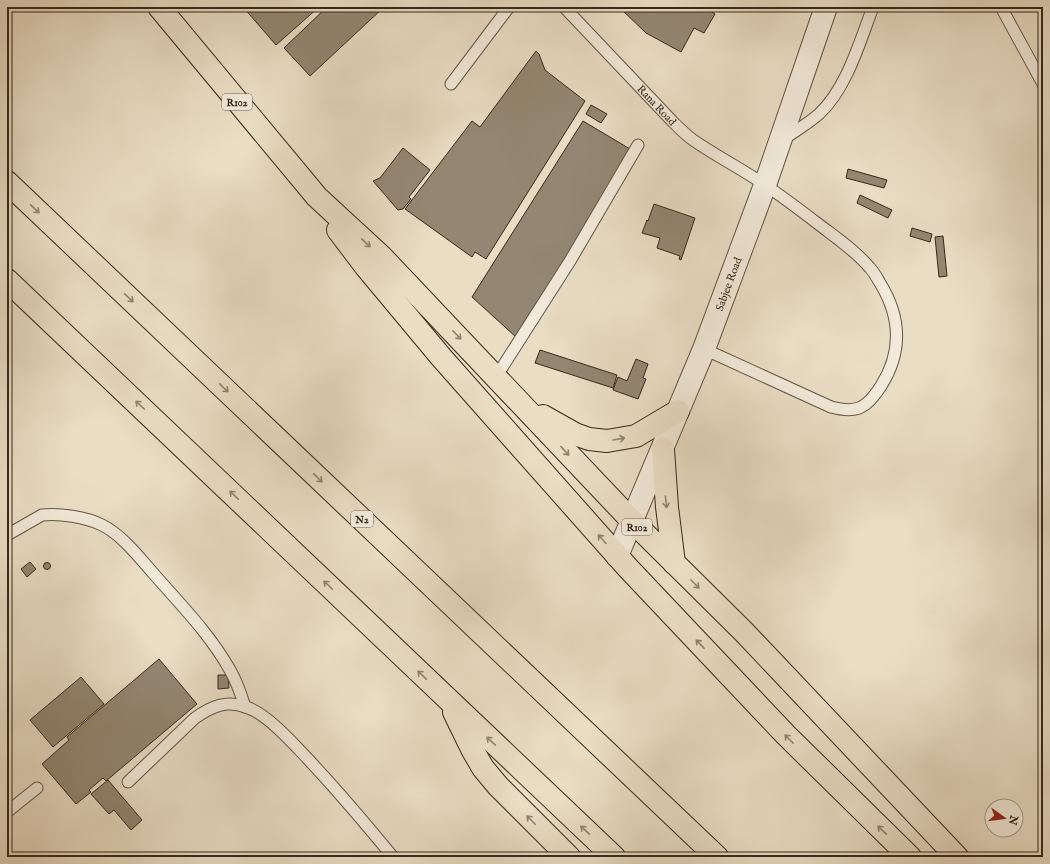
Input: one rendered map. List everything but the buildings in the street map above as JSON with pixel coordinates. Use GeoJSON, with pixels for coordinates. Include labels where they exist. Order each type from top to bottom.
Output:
{"type":"FeatureCollection","features":[{"type":"Feature","properties":{"kind":"main road","name":"R102"},"geometry":{"type":"LineString","coordinates":[[159,7],[317,197],[381,256],[632,521],[744,632],[957,857]]}},
{"type":"Feature","properties":{"kind":"main road","name":"N2"},"geometry":{"type":"LineString","coordinates":[[7,182],[717,857]]}},
{"type":"Feature","properties":{"kind":"main road","name":"R102"},"geometry":{"type":"LineString","coordinates":[[317,197],[331,221],[347,243],[411,321],[617,556],[786,735],[910,857]]}},
{"type":"Feature","properties":{"kind":"main road"},"geometry":{"type":"LineString","coordinates":[[7,280],[614,857]]}},
{"type":"Feature","properties":{"kind":"main road"},"geometry":{"type":"LineString","coordinates":[[519,402],[560,427],[575,434],[589,439],[607,441],[636,436],[678,411]]}},
{"type":"Feature","properties":{"kind":"main road"},"geometry":{"type":"LineString","coordinates":[[663,449],[666,507],[674,563]]}},
{"type":"Feature","properties":{"kind":"main road"},"geometry":{"type":"LineString","coordinates":[[450,702],[472,749],[483,768],[498,786],[569,857]]}},
{"type":"Feature","properties":{"kind":"street","name":"Sabjee Road"},"geometry":{"type":"LineString","coordinates":[[617,556],[704,349],[765,185],[826,7]]}},
{"type":"Feature","properties":{"kind":"lane"},"geometry":{"type":"LineString","coordinates":[[451,84],[509,7]]}},
{"type":"Feature","properties":{"kind":"lane"},"geometry":{"type":"LineString","coordinates":[[780,141],[819,114],[829,103],[846,73],[873,7]]}},
{"type":"Feature","properties":{"kind":"lane"},"geometry":{"type":"LineString","coordinates":[[1002,7],[1043,84]]}},
{"type":"Feature","properties":{"kind":"lane","name":"Rana Road"},"geometry":{"type":"LineString","coordinates":[[568,8],[673,122],[684,132],[708,150],[765,185],[847,245],[871,268],[887,294],[893,311],[897,330],[897,341],[892,366],[877,393],[866,405],[854,410],[844,410],[831,407],[704,349]]}},
{"type":"Feature","properties":{"kind":"lane"},"geometry":{"type":"LineString","coordinates":[[496,377],[570,261],[638,145]]}},
{"type":"Feature","properties":{"kind":"lane"},"geometry":{"type":"LineString","coordinates":[[7,535],[42,515],[48,514],[72,516],[89,520],[102,525],[115,534],[200,626],[230,671],[245,707]]}},
{"type":"Feature","properties":{"kind":"lane"},"geometry":{"type":"LineString","coordinates":[[128,782],[204,711],[213,706],[231,704],[245,707],[266,719],[289,738],[334,787],[393,857]]}},
{"type":"Feature","properties":{"kind":"lane"},"geometry":{"type":"LineString","coordinates":[[7,812],[37,788]]}}]}
